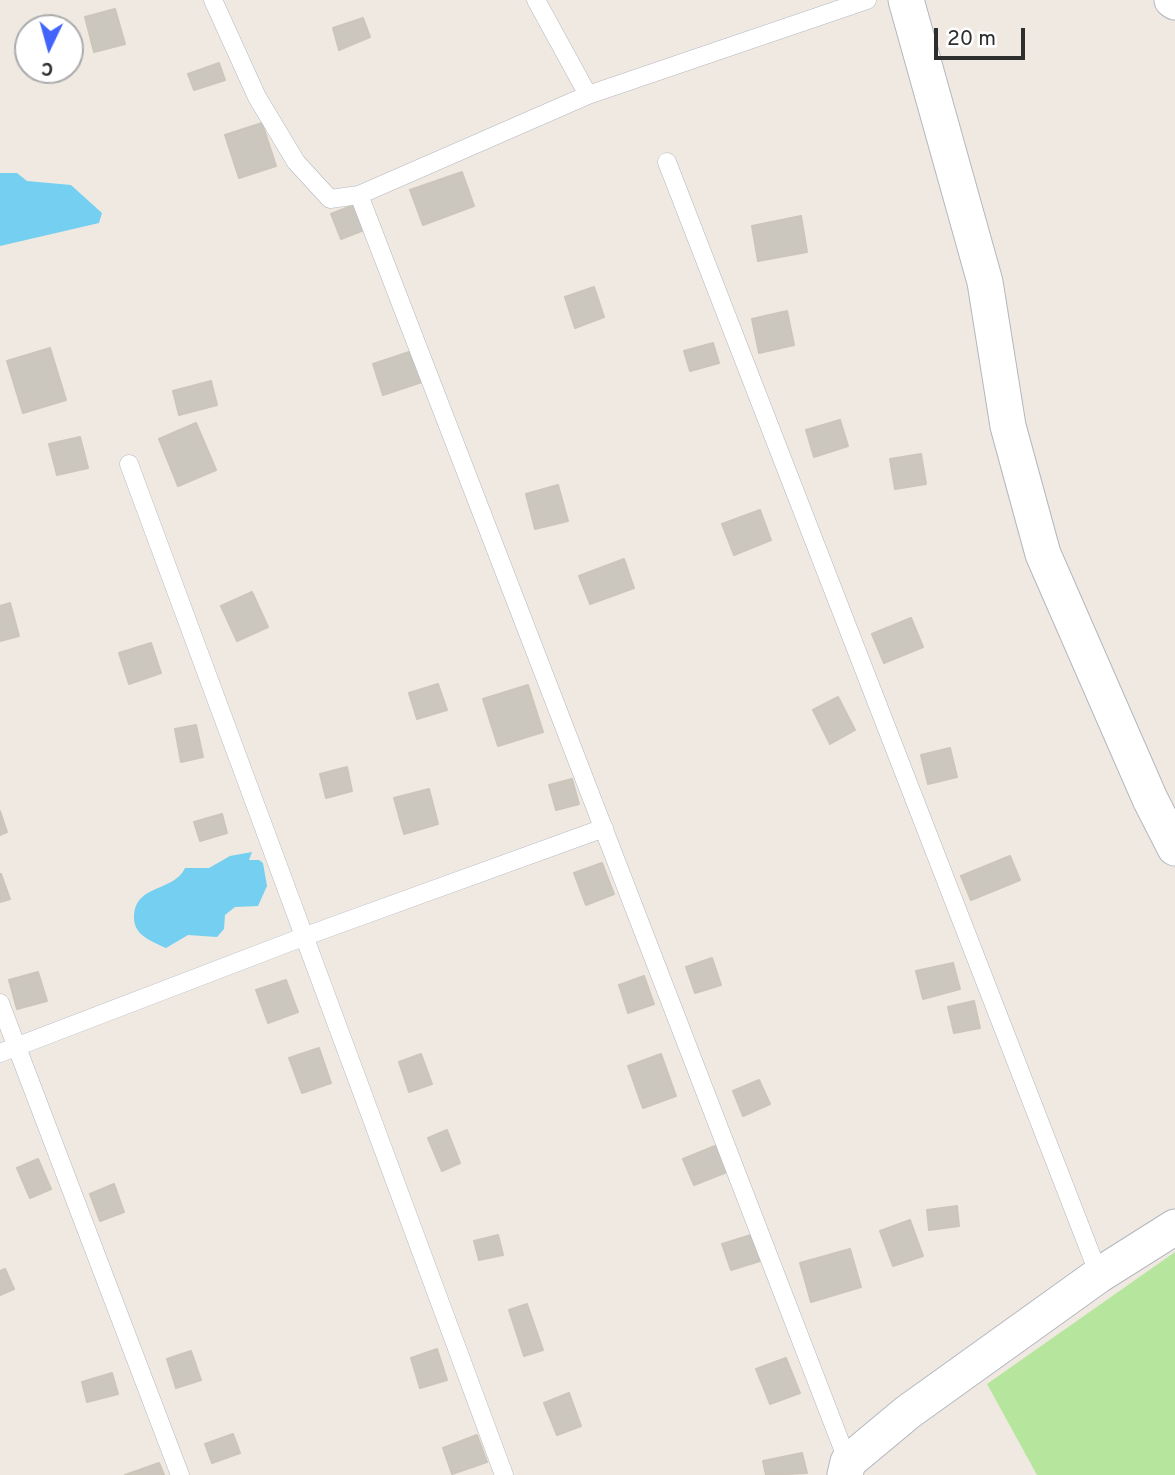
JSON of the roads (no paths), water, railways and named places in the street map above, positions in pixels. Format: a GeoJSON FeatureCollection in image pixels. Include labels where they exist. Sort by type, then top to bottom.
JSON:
{"type":"FeatureCollection","features":[{"type":"Feature","properties":{"kind":"street"},"geometry":{"type":"LineString","coordinates":[[906,0],[985,282],[1008,426],[1042,554],[1150,799],[1175,848]]}},
{"type":"Feature","properties":{"kind":"street"},"geometry":{"type":"LineString","coordinates":[[846,1468],[908,1412],[1099,1275],[1175,1227]]}},
{"type":"Feature","properties":{"kind":"lane"},"geometry":{"type":"LineString","coordinates":[[213,0],[257,97],[296,163],[330,199],[359,195],[588,95],[867,0]]}},
{"type":"Feature","properties":{"kind":"lane"},"geometry":{"type":"LineString","coordinates":[[536,0],[588,95]]}},
{"type":"Feature","properties":{"kind":"lane"},"geometry":{"type":"LineString","coordinates":[[667,162],[1099,1275]]}},
{"type":"Feature","properties":{"kind":"lane"},"geometry":{"type":"LineString","coordinates":[[359,195],[604,828],[846,1468]]}},
{"type":"Feature","properties":{"kind":"lane"},"geometry":{"type":"LineString","coordinates":[[129,464],[504,1475]]}},
{"type":"Feature","properties":{"kind":"lane"},"geometry":{"type":"LineString","coordinates":[[8,1050],[303,937],[604,828]]}},
{"type":"Feature","properties":{"kind":"lane"},"geometry":{"type":"LineString","coordinates":[[0,1003],[8,1050],[180,1475]]}},
{"type":"Feature","properties":{"kind":"water"},"geometry":{"type":"Polygon","coordinates":[[[0,173],[17,173],[27,181],[71,185],[102,213],[99,223],[0,246],[0,173]]]}},
{"type":"Feature","properties":{"kind":"water"},"geometry":{"type":"Polygon","coordinates":[[[252,852],[249,860],[263,863],[267,886],[258,906],[235,907],[225,915],[224,929],[217,937],[188,935],[166,948],[144,936],[136,928],[134,916],[141,898],[173,881],[185,868],[209,868],[230,856],[252,852]]]}}]}
